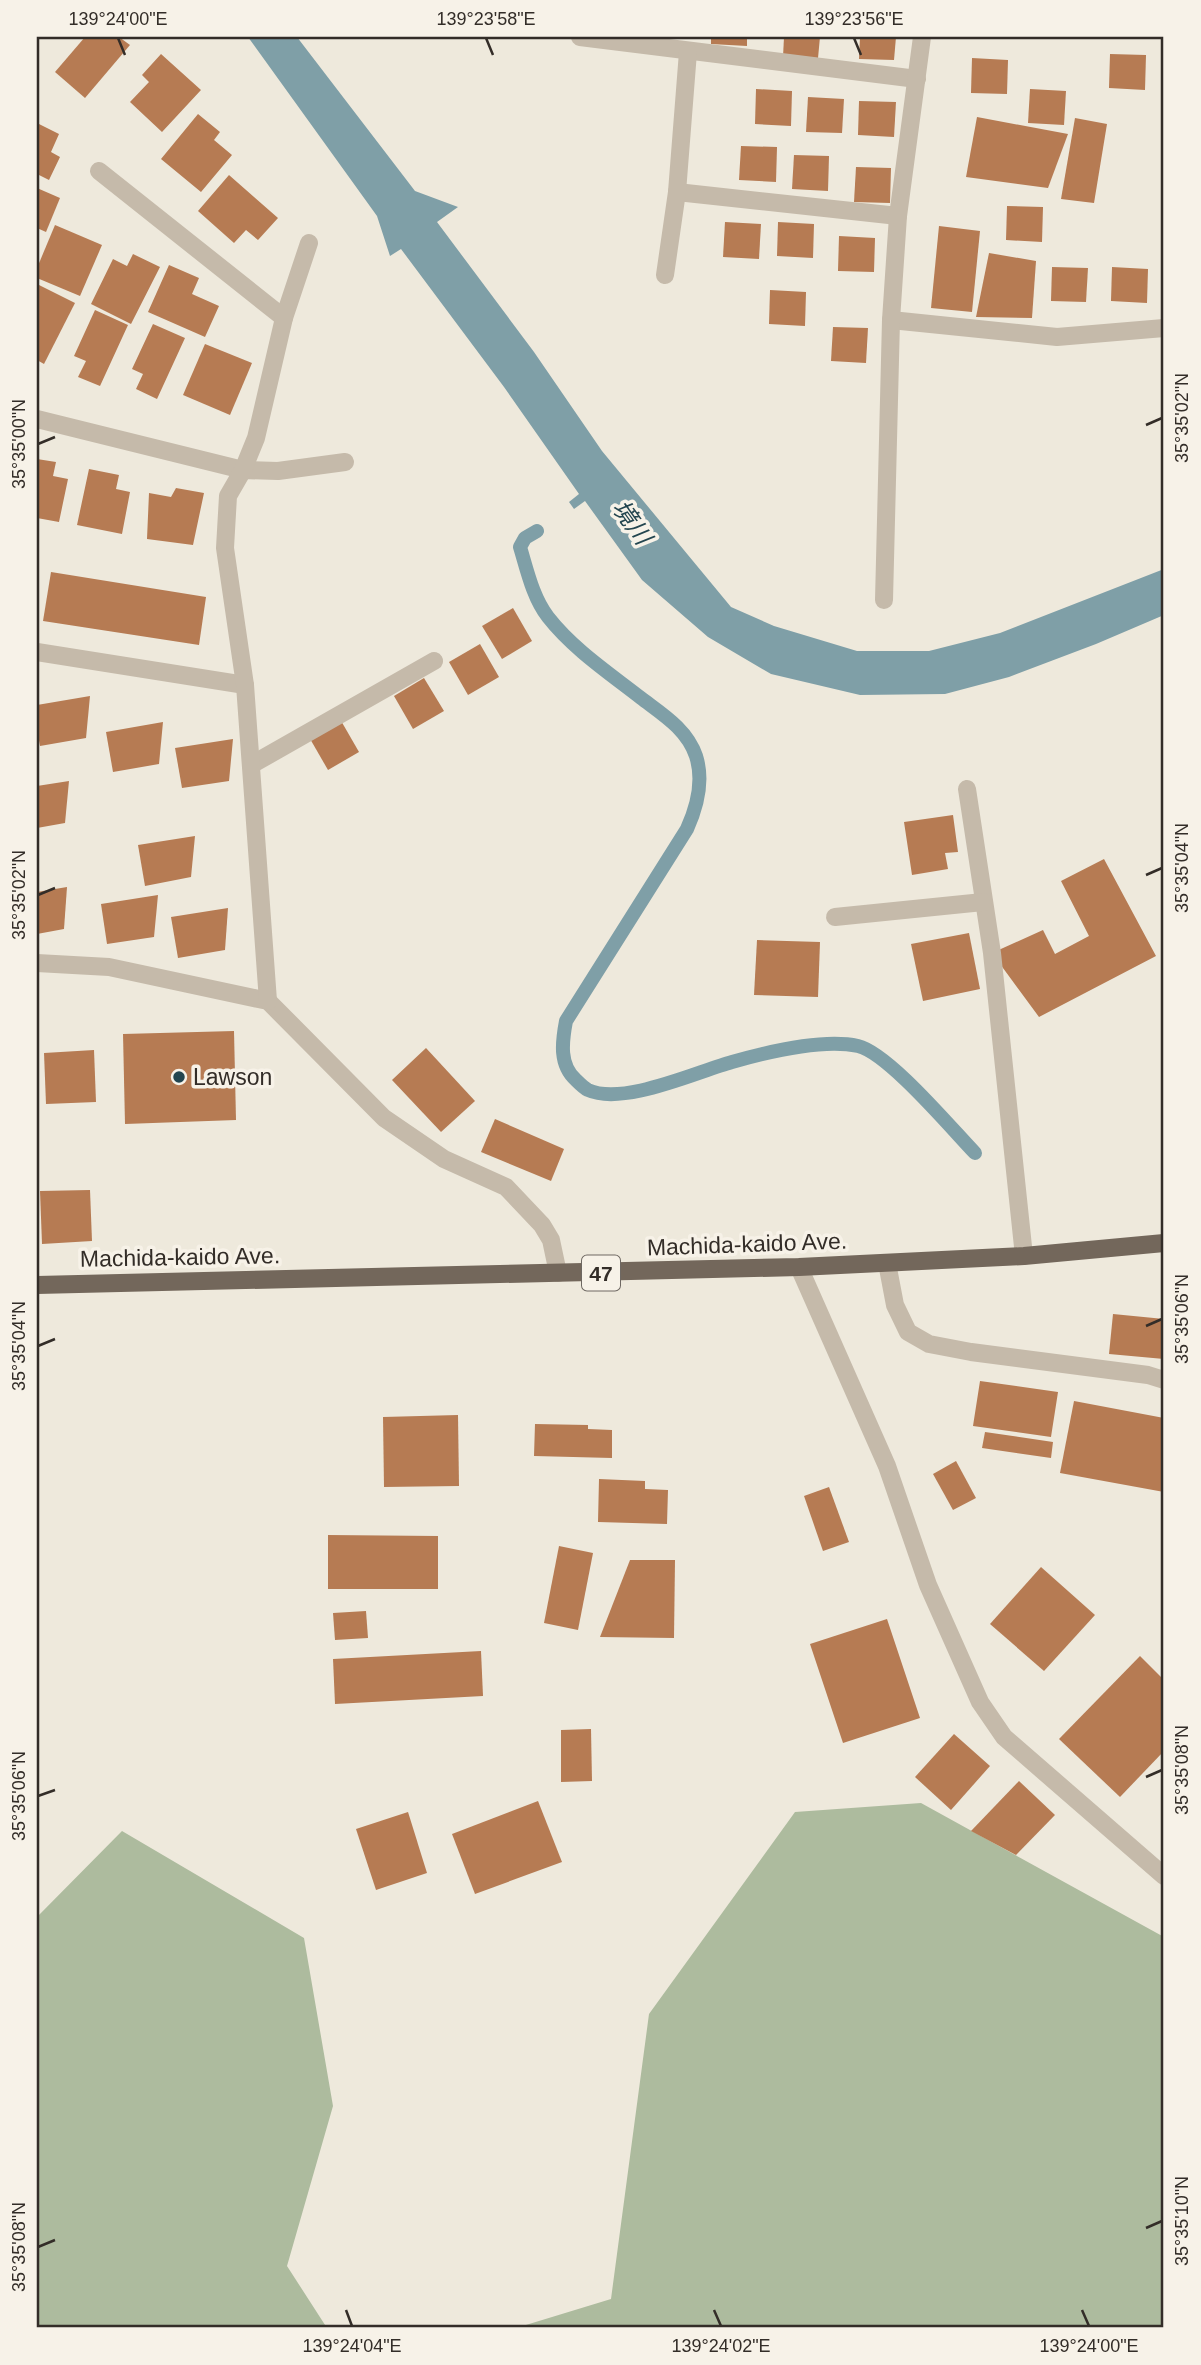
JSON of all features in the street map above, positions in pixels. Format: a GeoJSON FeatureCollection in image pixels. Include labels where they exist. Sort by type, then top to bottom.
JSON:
{"type":"FeatureCollection","features":[{"type":"Feature","properties":{"kind":"main road","name":"Machida-kaido Ave."},"geometry":{"type":"LineString","coordinates":[[37,1285],[887,1264],[1024,1256],[1164,1243]]}},
{"type":"Feature","properties":{"kind":"street"},"geometry":{"type":"LineString","coordinates":[[580,37],[917,79]]}},
{"type":"Feature","properties":{"kind":"street"},"geometry":{"type":"LineString","coordinates":[[884,600],[891,320],[898,216],[922,37]]}},
{"type":"Feature","properties":{"kind":"street"},"geometry":{"type":"LineString","coordinates":[[665,275],[677,192],[688,52]]}},
{"type":"Feature","properties":{"kind":"street"},"geometry":{"type":"LineString","coordinates":[[99,171],[284,318]]}},
{"type":"Feature","properties":{"kind":"street"},"geometry":{"type":"LineString","coordinates":[[677,192],[898,216]]}},
{"type":"Feature","properties":{"kind":"street"},"geometry":{"type":"LineString","coordinates":[[268,1001],[245,685],[225,548],[228,496],[243,470],[256,438],[284,318],[309,243]]}},
{"type":"Feature","properties":{"kind":"street"},"geometry":{"type":"LineString","coordinates":[[891,320],[1057,337],[1164,328]]}},
{"type":"Feature","properties":{"kind":"street"},"geometry":{"type":"LineString","coordinates":[[37,419],[243,470],[278,471],[345,462]]}},
{"type":"Feature","properties":{"kind":"street"},"geometry":{"type":"LineString","coordinates":[[37,652],[245,685]]}},
{"type":"Feature","properties":{"kind":"street"},"geometry":{"type":"LineString","coordinates":[[250,765],[433,661]]}},
{"type":"Feature","properties":{"kind":"street"},"geometry":{"type":"LineString","coordinates":[[967,789],[992,954],[1024,1256]]}},
{"type":"Feature","properties":{"kind":"street"},"geometry":{"type":"LineString","coordinates":[[835,917],[983,902]]}},
{"type":"Feature","properties":{"kind":"street"},"geometry":{"type":"LineString","coordinates":[[37,963],[109,967],[268,1001],[384,1118],[444,1158],[506,1187],[542,1225],[551,1240],[558,1273]]}},
{"type":"Feature","properties":{"kind":"street"},"geometry":{"type":"LineString","coordinates":[[887,1264],[895,1305],[908,1332],[929,1344],[1148,1375],[1164,1380]]}},
{"type":"Feature","properties":{"kind":"street"},"geometry":{"type":"LineString","coordinates":[[799,1267],[887,1466],[928,1585],[980,1702],[1004,1737],[1164,1876]]}},
{"type":"Feature","properties":{"kind":"green space"},"geometry":{"type":"Polygon","coordinates":[[[921,1803],[1164,1937],[1164,2328],[516,2328],[611,2299],[649,2014],[795,1812],[921,1803]]]}},
{"type":"Feature","properties":{"kind":"green space"},"geometry":{"type":"Polygon","coordinates":[[[122,1831],[304,1938],[333,2106],[287,2266],[327,2328],[37,2328],[37,1917],[122,1831]]]}},
{"type":"Feature","properties":{"kind":"water","name":"境川"},"geometry":{"type":"Polygon","coordinates":[[[248,37],[297,37],[415,191],[458,207],[437,222],[534,352],[602,451],[731,607],[774,626],[857,651],[929,651],[1000,633],[1164,569],[1164,615],[1009,677],[945,694],[860,695],[771,674],[708,637],[642,580],[585,501],[574,509],[569,502],[579,494],[504,387],[401,249],[390,256],[377,216],[248,37]]]}},
{"type":"Feature","properties":{"kind":"building"},"geometry":{"type":"Polygon","coordinates":[[[85,37],[119,37],[130,45],[85,98],[55,72],[85,37]]]}},
{"type":"Feature","properties":{"kind":"building"},"geometry":{"type":"Polygon","coordinates":[[[711,37],[747,37],[747,46],[711,44],[711,37]]]}},
{"type":"Feature","properties":{"kind":"building"},"geometry":{"type":"Polygon","coordinates":[[[784,37],[820,37],[818,58],[783,57],[784,37]]]}},
{"type":"Feature","properties":{"kind":"building"},"geometry":{"type":"Polygon","coordinates":[[[860,37],[896,37],[894,60],[859,59],[860,37]]]}},
{"type":"Feature","properties":{"kind":"building"},"geometry":{"type":"Polygon","coordinates":[[[161,54],[201,90],[162,132],[130,102],[149,82],[142,75],[161,54]]]}},
{"type":"Feature","properties":{"kind":"building"},"geometry":{"type":"Polygon","coordinates":[[[1110,54],[1146,55],[1145,90],[1109,88],[1110,54]]]}},
{"type":"Feature","properties":{"kind":"building"},"geometry":{"type":"Polygon","coordinates":[[[972,58],[1008,60],[1007,94],[971,93],[972,58]]]}},
{"type":"Feature","properties":{"kind":"building"},"geometry":{"type":"Polygon","coordinates":[[[756,89],[792,91],[791,126],[755,124],[756,89]]]}},
{"type":"Feature","properties":{"kind":"building"},"geometry":{"type":"Polygon","coordinates":[[[1030,89],[1066,91],[1064,125],[1028,123],[1030,89]]]}},
{"type":"Feature","properties":{"kind":"building"},"geometry":{"type":"Polygon","coordinates":[[[808,97],[844,99],[842,133],[806,132],[808,97]]]}},
{"type":"Feature","properties":{"kind":"building"},"geometry":{"type":"Polygon","coordinates":[[[859,101],[896,102],[894,137],[858,135],[859,101]]]}},
{"type":"Feature","properties":{"kind":"building"},"geometry":{"type":"Polygon","coordinates":[[[198,114],[220,132],[214,140],[232,155],[201,192],[161,159],[198,114]]]}},
{"type":"Feature","properties":{"kind":"building"},"geometry":{"type":"Polygon","coordinates":[[[977,117],[1068,134],[1048,188],[966,177],[977,117]]]}},
{"type":"Feature","properties":{"kind":"building"},"geometry":{"type":"Polygon","coordinates":[[[1075,118],[1107,124],[1094,203],[1061,199],[1075,118]]]}},
{"type":"Feature","properties":{"kind":"building"},"geometry":{"type":"Polygon","coordinates":[[[37,123],[59,134],[51,152],[60,157],[49,180],[37,174],[37,123]]]}},
{"type":"Feature","properties":{"kind":"building"},"geometry":{"type":"Polygon","coordinates":[[[741,146],[777,147],[776,182],[739,180],[741,146]]]}},
{"type":"Feature","properties":{"kind":"building"},"geometry":{"type":"Polygon","coordinates":[[[794,155],[829,156],[828,191],[792,189],[794,155]]]}},
{"type":"Feature","properties":{"kind":"building"},"geometry":{"type":"Polygon","coordinates":[[[856,167],[891,168],[890,203],[854,202],[856,167]]]}},
{"type":"Feature","properties":{"kind":"building"},"geometry":{"type":"Polygon","coordinates":[[[229,175],[278,218],[258,240],[246,230],[234,243],[198,211],[229,175]]]}},
{"type":"Feature","properties":{"kind":"building"},"geometry":{"type":"Polygon","coordinates":[[[37,188],[60,198],[46,232],[37,228],[37,188]]]}},
{"type":"Feature","properties":{"kind":"building"},"geometry":{"type":"Polygon","coordinates":[[[1007,206],[1043,207],[1042,242],[1006,240],[1007,206]]]}},
{"type":"Feature","properties":{"kind":"building"},"geometry":{"type":"Polygon","coordinates":[[[725,222],[761,224],[759,259],[723,257],[725,222]]]}},
{"type":"Feature","properties":{"kind":"building"},"geometry":{"type":"Polygon","coordinates":[[[778,222],[814,224],[813,258],[777,256],[778,222]]]}},
{"type":"Feature","properties":{"kind":"building"},"geometry":{"type":"Polygon","coordinates":[[[55,225],[102,245],[80,296],[37,278],[37,268],[55,225]]]}},
{"type":"Feature","properties":{"kind":"building"},"geometry":{"type":"Polygon","coordinates":[[[939,226],[980,231],[972,312],[931,308],[939,226]]]}},
{"type":"Feature","properties":{"kind":"building"},"geometry":{"type":"Polygon","coordinates":[[[839,236],[875,238],[874,272],[838,271],[839,236]]]}},
{"type":"Feature","properties":{"kind":"building"},"geometry":{"type":"Polygon","coordinates":[[[989,253],[1036,261],[1032,318],[976,317],[989,253]]]}},
{"type":"Feature","properties":{"kind":"building"},"geometry":{"type":"Polygon","coordinates":[[[133,254],[160,267],[131,324],[91,304],[113,259],[127,266],[133,254]]]}},
{"type":"Feature","properties":{"kind":"building"},"geometry":{"type":"Polygon","coordinates":[[[169,265],[199,278],[192,294],[219,306],[205,337],[148,312],[169,265]]]}},
{"type":"Feature","properties":{"kind":"building"},"geometry":{"type":"Polygon","coordinates":[[[1052,267],[1088,268],[1086,302],[1051,301],[1052,267]]]}},
{"type":"Feature","properties":{"kind":"building"},"geometry":{"type":"Polygon","coordinates":[[[1112,267],[1148,269],[1147,303],[1111,301],[1112,267]]]}},
{"type":"Feature","properties":{"kind":"building"},"geometry":{"type":"Polygon","coordinates":[[[39,285],[75,303],[44,364],[37,360],[39,285]]]}},
{"type":"Feature","properties":{"kind":"building"},"geometry":{"type":"Polygon","coordinates":[[[770,290],[806,292],[805,326],[769,324],[770,290]]]}},
{"type":"Feature","properties":{"kind":"building"},"geometry":{"type":"Polygon","coordinates":[[[95,310],[128,325],[100,386],[78,377],[86,361],[74,356],[95,310]]]}},
{"type":"Feature","properties":{"kind":"building"},"geometry":{"type":"Polygon","coordinates":[[[153,324],[185,338],[157,399],[136,389],[143,374],[132,369],[153,324]]]}},
{"type":"Feature","properties":{"kind":"building"},"geometry":{"type":"Polygon","coordinates":[[[833,327],[868,328],[866,363],[831,361],[833,327]]]}},
{"type":"Feature","properties":{"kind":"building"},"geometry":{"type":"Polygon","coordinates":[[[205,344],[252,363],[230,415],[183,395],[205,344]]]}},
{"type":"Feature","properties":{"kind":"building"},"geometry":{"type":"Polygon","coordinates":[[[37,459],[56,462],[53,476],[68,479],[59,522],[37,518],[37,459]]]}},
{"type":"Feature","properties":{"kind":"building"},"geometry":{"type":"Polygon","coordinates":[[[89,469],[119,475],[116,489],[130,492],[122,534],[77,525],[89,469]]]}},
{"type":"Feature","properties":{"kind":"building"},"geometry":{"type":"Polygon","coordinates":[[[176,488],[204,493],[193,545],[147,539],[149,493],[171,497],[176,488]]]}},
{"type":"Feature","properties":{"kind":"building"},"geometry":{"type":"Polygon","coordinates":[[[51,572],[206,597],[199,645],[43,621],[51,572]]]}},
{"type":"Feature","properties":{"kind":"building"},"geometry":{"type":"Polygon","coordinates":[[[513,608],[532,641],[502,659],[482,626],[513,608]]]}},
{"type":"Feature","properties":{"kind":"building"},"geometry":{"type":"Polygon","coordinates":[[[480,644],[499,677],[468,695],[449,662],[480,644]]]}},
{"type":"Feature","properties":{"kind":"building"},"geometry":{"type":"Polygon","coordinates":[[[424,678],[444,711],[413,729],[394,696],[424,678]]]}},
{"type":"Feature","properties":{"kind":"building"},"geometry":{"type":"Polygon","coordinates":[[[90,696],[86,738],[40,746],[37,705],[90,696]]]}},
{"type":"Feature","properties":{"kind":"building"},"geometry":{"type":"Polygon","coordinates":[[[340,719],[359,752],[328,770],[309,737],[340,719]]]}},
{"type":"Feature","properties":{"kind":"building"},"geometry":{"type":"Polygon","coordinates":[[[163,722],[159,764],[113,772],[106,732],[163,722]]]}},
{"type":"Feature","properties":{"kind":"building"},"geometry":{"type":"Polygon","coordinates":[[[233,739],[229,781],[182,788],[175,748],[233,739]]]}},
{"type":"Feature","properties":{"kind":"building"},"geometry":{"type":"Polygon","coordinates":[[[69,781],[65,823],[37,828],[37,786],[69,781]]]}},
{"type":"Feature","properties":{"kind":"building"},"geometry":{"type":"Polygon","coordinates":[[[953,815],[958,852],[945,853],[948,869],[912,875],[904,822],[953,815]]]}},
{"type":"Feature","properties":{"kind":"building"},"geometry":{"type":"Polygon","coordinates":[[[195,836],[191,877],[145,886],[138,845],[195,836]]]}},
{"type":"Feature","properties":{"kind":"building"},"geometry":{"type":"Polygon","coordinates":[[[1104,859],[1156,956],[1039,1017],[992,953],[1043,930],[1055,954],[1089,936],[1061,881],[1104,859]]]}},
{"type":"Feature","properties":{"kind":"building"},"geometry":{"type":"Polygon","coordinates":[[[67,887],[64,929],[37,934],[37,892],[67,887]]]}},
{"type":"Feature","properties":{"kind":"building"},"geometry":{"type":"Polygon","coordinates":[[[158,895],[154,937],[107,944],[101,904],[158,895]]]}},
{"type":"Feature","properties":{"kind":"building"},"geometry":{"type":"Polygon","coordinates":[[[228,908],[225,950],[178,958],[171,917],[228,908]]]}},
{"type":"Feature","properties":{"kind":"building"},"geometry":{"type":"Polygon","coordinates":[[[969,933],[980,989],[923,1001],[911,944],[969,933]]]}},
{"type":"Feature","properties":{"kind":"building"},"geometry":{"type":"Polygon","coordinates":[[[757,940],[820,942],[818,997],[754,995],[757,940]]]}},
{"type":"Feature","properties":{"kind":"building","name":"Lawson"},"geometry":{"type":"Polygon","coordinates":[[[234,1031],[236,1120],[125,1124],[123,1034],[234,1031]]]}},
{"type":"Feature","properties":{"kind":"building"},"geometry":{"type":"Polygon","coordinates":[[[426,1048],[475,1101],[441,1132],[392,1080],[426,1048]]]}},
{"type":"Feature","properties":{"kind":"building"},"geometry":{"type":"Polygon","coordinates":[[[94,1050],[96,1102],[46,1104],[44,1053],[94,1050]]]}},
{"type":"Feature","properties":{"kind":"building"},"geometry":{"type":"Polygon","coordinates":[[[495,1119],[564,1149],[551,1181],[481,1152],[495,1119]]]}},
{"type":"Feature","properties":{"kind":"building"},"geometry":{"type":"Polygon","coordinates":[[[90,1190],[92,1241],[42,1244],[40,1191],[90,1190]]]}},
{"type":"Feature","properties":{"kind":"building"},"geometry":{"type":"Polygon","coordinates":[[[1113,1314],[1164,1319],[1164,1359],[1109,1354],[1113,1314]]]}},
{"type":"Feature","properties":{"kind":"building"},"geometry":{"type":"Polygon","coordinates":[[[980,1381],[1058,1392],[1051,1437],[973,1426],[980,1381]]]}},
{"type":"Feature","properties":{"kind":"building"},"geometry":{"type":"Polygon","coordinates":[[[1074,1401],[1164,1418],[1164,1492],[1060,1473],[1074,1401]]]}},
{"type":"Feature","properties":{"kind":"building"},"geometry":{"type":"Polygon","coordinates":[[[458,1415],[459,1486],[384,1487],[383,1417],[458,1415]]]}},
{"type":"Feature","properties":{"kind":"building"},"geometry":{"type":"Polygon","coordinates":[[[535,1424],[588,1425],[588,1429],[612,1430],[612,1458],[534,1456],[535,1424]]]}},
{"type":"Feature","properties":{"kind":"building"},"geometry":{"type":"Polygon","coordinates":[[[985,1432],[1053,1442],[1051,1458],[982,1448],[985,1432]]]}},
{"type":"Feature","properties":{"kind":"building"},"geometry":{"type":"Polygon","coordinates":[[[956,1461],[976,1498],[953,1510],[933,1474],[956,1461]]]}},
{"type":"Feature","properties":{"kind":"building"},"geometry":{"type":"Polygon","coordinates":[[[599,1479],[645,1481],[645,1489],[668,1490],[667,1524],[598,1522],[599,1479]]]}},
{"type":"Feature","properties":{"kind":"building"},"geometry":{"type":"Polygon","coordinates":[[[829,1487],[849,1542],[823,1551],[804,1496],[829,1487]]]}},
{"type":"Feature","properties":{"kind":"building"},"geometry":{"type":"Polygon","coordinates":[[[328,1535],[438,1536],[438,1589],[328,1589],[328,1535]]]}},
{"type":"Feature","properties":{"kind":"building"},"geometry":{"type":"Polygon","coordinates":[[[559,1546],[593,1553],[578,1630],[544,1623],[559,1546]]]}},
{"type":"Feature","properties":{"kind":"building"},"geometry":{"type":"Polygon","coordinates":[[[630,1560],[675,1560],[674,1638],[600,1637],[630,1560]]]}},
{"type":"Feature","properties":{"kind":"building"},"geometry":{"type":"Polygon","coordinates":[[[1041,1567],[1095,1615],[1044,1671],[990,1624],[1041,1567]]]}},
{"type":"Feature","properties":{"kind":"building"},"geometry":{"type":"Polygon","coordinates":[[[366,1611],[368,1638],[335,1640],[333,1613],[366,1611]]]}},
{"type":"Feature","properties":{"kind":"building"},"geometry":{"type":"Polygon","coordinates":[[[887,1619],[920,1718],[843,1743],[810,1644],[887,1619]]]}},
{"type":"Feature","properties":{"kind":"building"},"geometry":{"type":"Polygon","coordinates":[[[481,1651],[483,1696],[335,1704],[333,1659],[481,1651]]]}},
{"type":"Feature","properties":{"kind":"building"},"geometry":{"type":"Polygon","coordinates":[[[1140,1656],[1164,1680],[1164,1751],[1120,1797],[1059,1739],[1140,1656]]]}},
{"type":"Feature","properties":{"kind":"building"},"geometry":{"type":"Polygon","coordinates":[[[591,1729],[592,1781],[561,1782],[561,1730],[591,1729]]]}},
{"type":"Feature","properties":{"kind":"building"},"geometry":{"type":"Polygon","coordinates":[[[954,1734],[990,1766],[951,1810],[915,1777],[954,1734]]]}},
{"type":"Feature","properties":{"kind":"building"},"geometry":{"type":"Polygon","coordinates":[[[1019,1781],[1055,1815],[1016,1855],[971,1831],[1019,1781]]]}},
{"type":"Feature","properties":{"kind":"building"},"geometry":{"type":"Polygon","coordinates":[[[538,1801],[562,1862],[475,1894],[452,1834],[538,1801]]]}},
{"type":"Feature","properties":{"kind":"building"},"geometry":{"type":"Polygon","coordinates":[[[408,1812],[427,1873],[376,1890],[356,1829],[408,1812]]]}},
{"type":"Feature","properties":{"kind":"waterway"},"geometry":{"type":"LineString","coordinates":[[537,531],[525,538],[520,547],[531,584],[548,617],[580,650],[680,730],[692,746],[699,775],[696,803],[687,829],[566,1021],[563,1053],[571,1074],[588,1090],[603,1094],[620,1094],[660,1086],[778,1050],[828,1044],[858,1046],[886,1062],[902,1076],[975,1153]]}},
{"type":"Feature","properties":{"kind":"place","name":"Lawson"},"geometry":{"type":"Point","coordinates":[179,1077]}}]}
